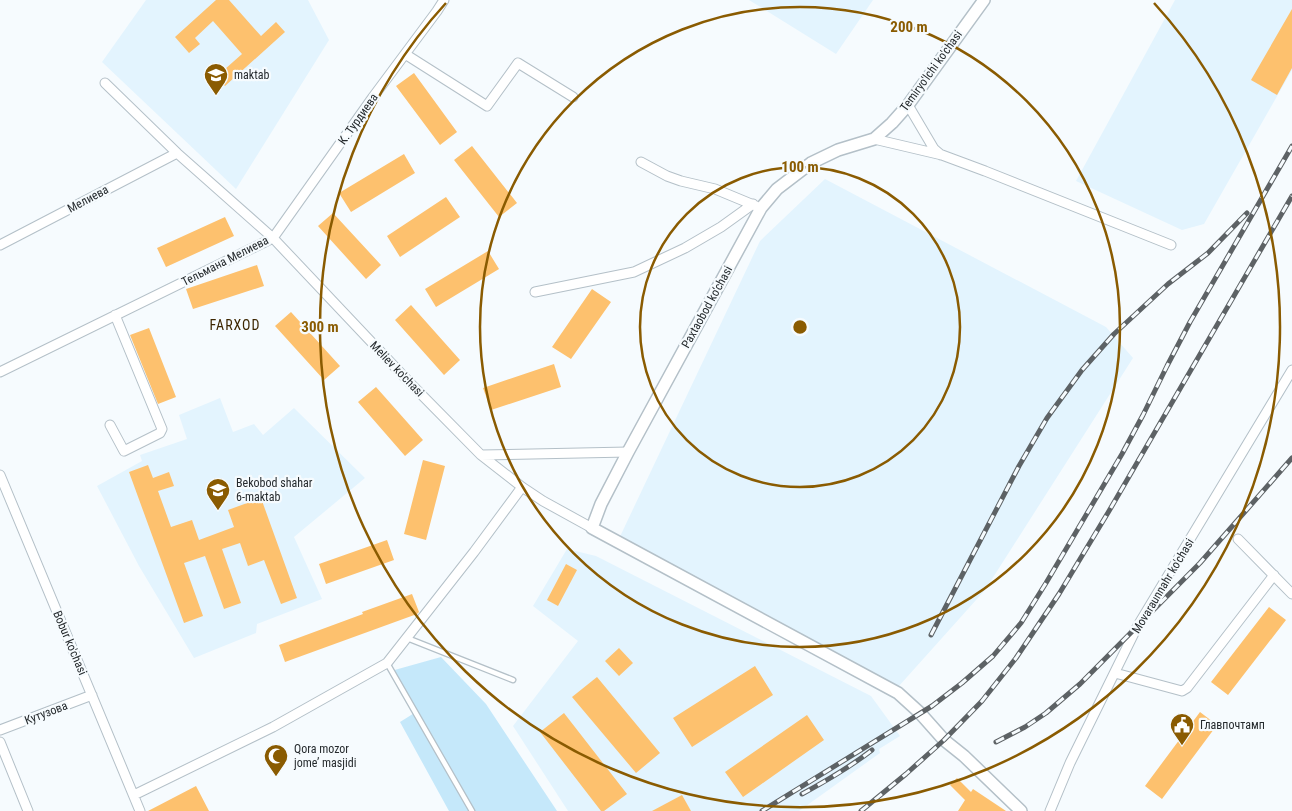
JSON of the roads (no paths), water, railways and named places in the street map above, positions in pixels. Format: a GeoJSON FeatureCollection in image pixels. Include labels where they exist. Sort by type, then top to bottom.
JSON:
{"type":"FeatureCollection","features":[{"type":"Feature","properties":{"kind":"street","name":"К. Турдиева"},"geometry":{"type":"LineString","coordinates":[[273,238],[444,0]]}},
{"type":"Feature","properties":{"kind":"street","name":"Temiryo'lchi ko'chasi"},"geometry":{"type":"LineString","coordinates":[[874,138],[908,105],[984,0]]}},
{"type":"Feature","properties":{"kind":"street"},"geometry":{"type":"LineString","coordinates":[[404,54],[487,106],[518,63],[573,96]]}},
{"type":"Feature","properties":{"kind":"street","name":"Тельмана Мелиева"},"geometry":{"type":"LineString","coordinates":[[0,372],[273,238],[177,153],[105,83]]}},
{"type":"Feature","properties":{"kind":"street"},"geometry":{"type":"LineString","coordinates":[[908,105],[934,149],[942,155]]}},
{"type":"Feature","properties":{"kind":"street"},"geometry":{"type":"LineString","coordinates":[[874,138],[942,155],[1171,245]]}},
{"type":"Feature","properties":{"kind":"street","name":"Paxtaobod ko‘chasi"},"geometry":{"type":"LineString","coordinates":[[592,528],[601,504],[757,206],[810,163],[838,150],[874,138]]}},
{"type":"Feature","properties":{"kind":"street","name":"Мелиева"},"geometry":{"type":"LineString","coordinates":[[0,245],[177,153]]}},
{"type":"Feature","properties":{"kind":"street"},"geometry":{"type":"LineString","coordinates":[[641,162],[667,176],[715,189],[757,206]]}},
{"type":"Feature","properties":{"kind":"street"},"geometry":{"type":"LineString","coordinates":[[535,292],[634,272],[685,248],[757,206]]}},
{"type":"Feature","properties":{"kind":"street","name":"Meliev ko'chasi"},"geometry":{"type":"LineString","coordinates":[[273,238],[481,455],[543,501],[592,528]]}},
{"type":"Feature","properties":{"kind":"street"},"geometry":{"type":"LineString","coordinates":[[110,425],[124,451],[160,433],[162,429],[115,315]]}},
{"type":"Feature","properties":{"kind":"street","name":"Movaraunnahr ko'chasi"},"geometry":{"type":"LineString","coordinates":[[1050,811],[1070,763],[1137,627],[1292,370]]}},
{"type":"Feature","properties":{"kind":"street"},"geometry":{"type":"LineString","coordinates":[[481,455],[628,452]]}},
{"type":"Feature","properties":{"kind":"street","name":"Bobur ko'chasi"},"geometry":{"type":"LineString","coordinates":[[0,475],[2,487],[140,811]]}},
{"type":"Feature","properties":{"kind":"street"},"geometry":{"type":"LineString","coordinates":[[134,795],[273,727],[387,663],[522,487]]}},
{"type":"Feature","properties":{"kind":"street"},"geometry":{"type":"LineString","coordinates":[[592,528],[898,693],[944,740],[964,756],[1021,811]]}},
{"type":"Feature","properties":{"kind":"street"},"geometry":{"type":"LineString","coordinates":[[1238,538],[1292,594]]}},
{"type":"Feature","properties":{"kind":"street"},"geometry":{"type":"LineString","coordinates":[[1115,674],[1182,691],[1187,688],[1274,575]]}},
{"type":"Feature","properties":{"kind":"street","name":"Кутузова"},"geometry":{"type":"LineString","coordinates":[[0,730],[92,696]]}},
{"type":"Feature","properties":{"kind":"street"},"geometry":{"type":"LineString","coordinates":[[0,742],[28,811]]}},
{"type":"Feature","properties":{"kind":"lane"},"geometry":{"type":"LineString","coordinates":[[407,638],[513,680]]}},
{"type":"Feature","properties":{"kind":"lane"},"geometry":{"type":"LineString","coordinates":[[387,663],[472,811]]}},
{"type":"Feature","properties":{"kind":"railway"},"geometry":{"type":"LineString","coordinates":[[762,811],[932,706],[993,656],[1021,623],[1122,454],[1190,322],[1292,146]]}},
{"type":"Feature","properties":{"kind":"railway"},"geometry":{"type":"LineString","coordinates":[[861,811],[944,740],[982,701],[1016,658],[1059,594],[1109,511],[1292,196]]}},
{"type":"Feature","properties":{"kind":"railway"},"geometry":{"type":"LineString","coordinates":[[931,635],[1019,466],[1047,418],[1082,370],[1114,334],[1168,284],[1208,253],[1247,213]]}},
{"type":"Feature","properties":{"kind":"railway"},"geometry":{"type":"LineString","coordinates":[[996,742],[1025,727],[1046,713],[1080,684],[1200,563],[1292,458]]}},
{"type":"Feature","properties":{"kind":"railway"},"geometry":{"type":"LineString","coordinates":[[802,794],[838,774],[872,750]]}},
{"type":"Feature","properties":{"kind":"place","name":"maktab"},"geometry":{"type":"Point","coordinates":[216,96]}},
{"type":"Feature","properties":{"kind":"place","name":"Bekobod shahar 6-maktab"},"geometry":{"type":"Point","coordinates":[218,511]}},
{"type":"Feature","properties":{"kind":"place","name":"Главпочтамп"},"geometry":{"type":"Point","coordinates":[1182,746]}},
{"type":"Feature","properties":{"kind":"place","name":"Qora mozor jome’ masjidi"},"geometry":{"type":"Point","coordinates":[276,777]}},
{"type":"Feature","properties":{"kind":"district","name":"FARXOD"},"geometry":{"type":"Point","coordinates":[235,325]}}]}
